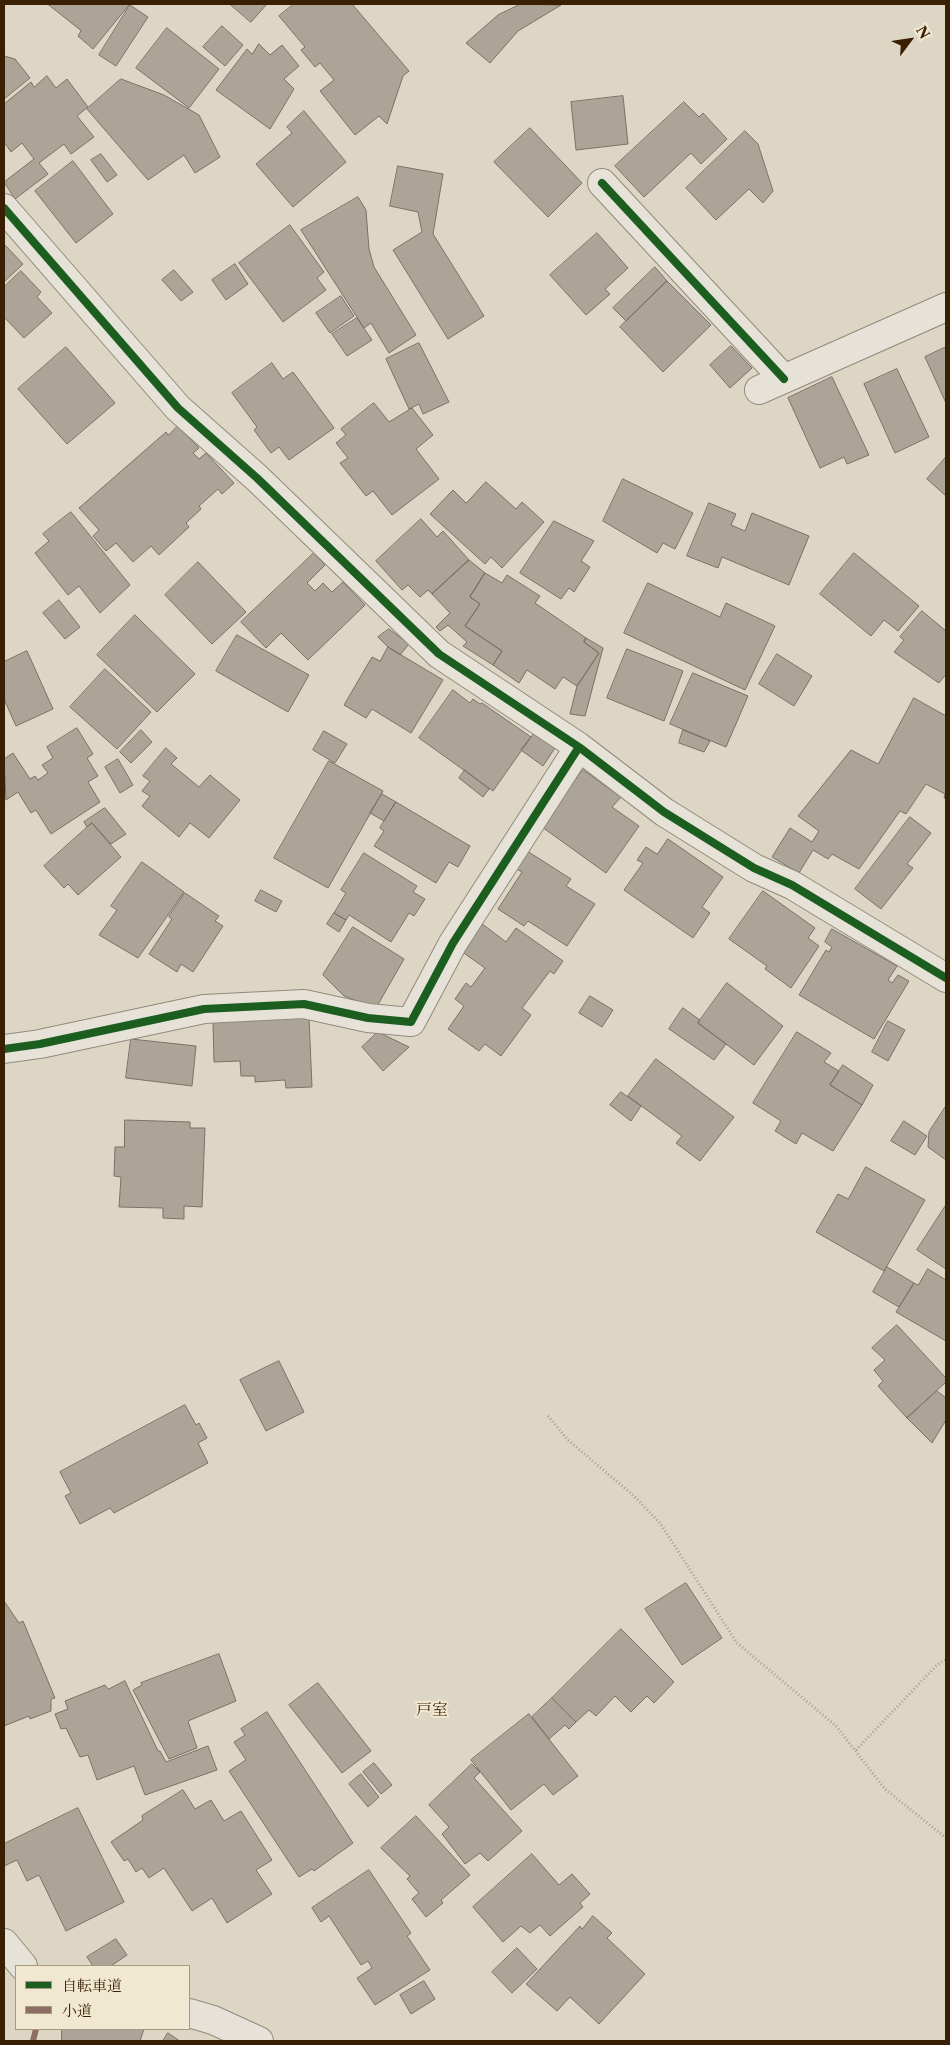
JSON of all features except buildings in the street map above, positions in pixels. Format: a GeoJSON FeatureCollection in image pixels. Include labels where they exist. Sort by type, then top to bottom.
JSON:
{"type":"FeatureCollection","features":[{"type":"Feature","properties":{"kind":"street"},"geometry":{"type":"LineString","coordinates":[[602,183],[784,379]]}},
{"type":"Feature","properties":{"kind":"street"},"geometry":{"type":"LineString","coordinates":[[4,208],[178,408],[257,478],[439,654],[579,747],[680,822],[754,868],[792,885],[946,978]]}},
{"type":"Feature","properties":{"kind":"street"},"geometry":{"type":"LineString","coordinates":[[758,390],[946,307]]}},
{"type":"Feature","properties":{"kind":"street"},"geometry":{"type":"LineString","coordinates":[[4,1049],[40,1044],[204,1009],[304,1004],[368,1018],[411,1022],[453,943],[579,747]]}},
{"type":"Feature","properties":{"kind":"street"},"geometry":{"type":"LineString","coordinates":[[4,1943],[22,1965]]}},
{"type":"Feature","properties":{"kind":"street"},"geometry":{"type":"LineString","coordinates":[[190,2013],[213,2020],[259,2041]]}},
{"type":"Feature","properties":{"kind":"path"},"geometry":{"type":"LineString","coordinates":[[548,1416],[568,1440],[634,1496],[660,1522],[737,1643],[836,1726],[884,1789],[946,1838]]}},
{"type":"Feature","properties":{"kind":"path"},"geometry":{"type":"LineString","coordinates":[[856,1750],[936,1666],[946,1659]]}},
{"type":"Feature","properties":{"kind":"marked path"},"geometry":{"type":"LineString","coordinates":[[33,2041],[36,2030]]}},
{"type":"Feature","properties":{"kind":"cycle path"},"geometry":{"type":"LineString","coordinates":[[602,183],[784,379]]}},
{"type":"Feature","properties":{"kind":"cycle path"},"geometry":{"type":"LineString","coordinates":[[4,208],[178,408],[257,478],[439,654],[579,747],[664,812],[754,868],[792,885],[946,978]]}},
{"type":"Feature","properties":{"kind":"cycle path"},"geometry":{"type":"LineString","coordinates":[[4,1049],[40,1044],[204,1009],[304,1004],[368,1018],[411,1022],[453,943],[579,747]]}},
{"type":"Feature","properties":{"kind":"district","name":"戸室"},"geometry":{"type":"Point","coordinates":[432,1710]}}]}
